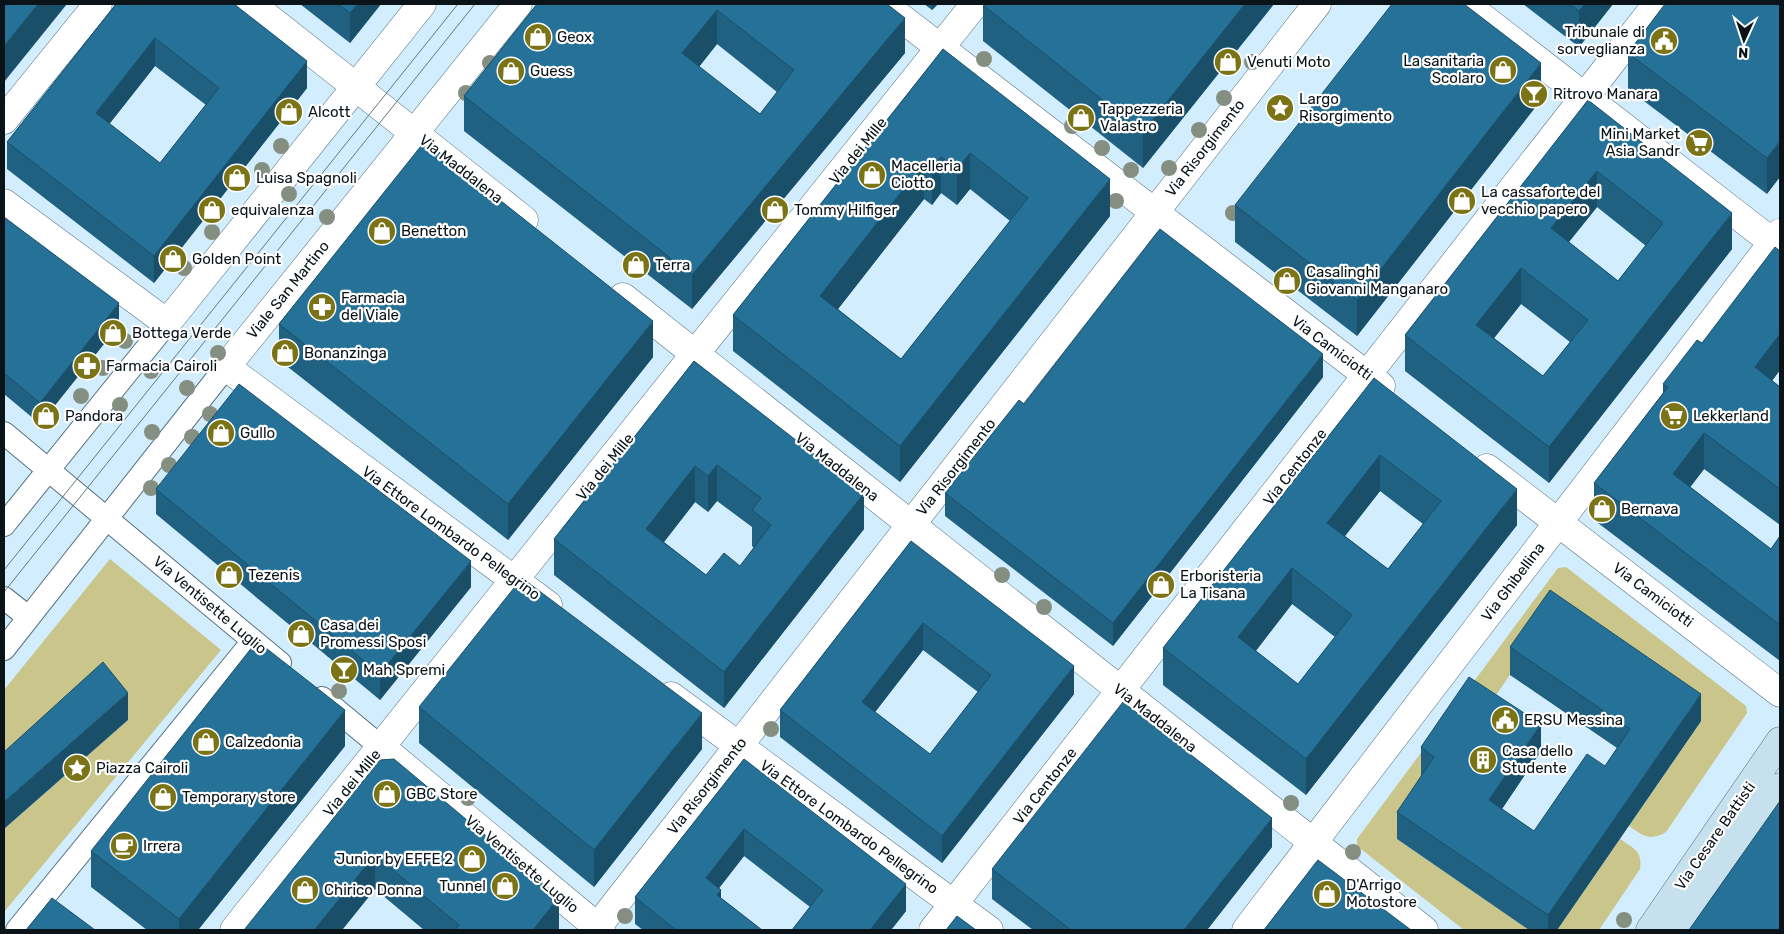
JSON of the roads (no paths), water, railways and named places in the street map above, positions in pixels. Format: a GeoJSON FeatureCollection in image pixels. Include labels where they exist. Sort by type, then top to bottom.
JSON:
{"type":"FeatureCollection","features":[{"type":"Feature","properties":{"kind":"main road","name":"Via Cesare Battisti"},"geometry":{"type":"LineString","coordinates":[[1650,930],[1780,741]]}},
{"type":"Feature","properties":{"kind":"main road","name":"Via Cesare Battisti"},"geometry":{"type":"LineString","coordinates":[[1681,930],[1780,787]]}},
{"type":"Feature","properties":{"kind":"street"},"geometry":{"type":"LineString","coordinates":[[4,120],[98,4]]}},
{"type":"Feature","properties":{"kind":"street","name":"Via Maddalena"},"geometry":{"type":"LineString","coordinates":[[251,4],[542,234]]}},
{"type":"Feature","properties":{"kind":"street"},"geometry":{"type":"LineString","coordinates":[[4,525],[422,4]]}},
{"type":"Feature","properties":{"kind":"street","name":"Viale San Martino"},"geometry":{"type":"LineString","coordinates":[[4,649],[226,367],[518,4]]}},
{"type":"Feature","properties":{"kind":"street","name":"Via Camiciotti"},"geometry":{"type":"LineString","coordinates":[[883,4],[1398,400]]}},
{"type":"Feature","properties":{"kind":"street","name":"Via dei Mille"},"geometry":{"type":"LineString","coordinates":[[234,930],[975,4]]}},
{"type":"Feature","properties":{"kind":"street","name":"Via Risorgimento"},"geometry":{"type":"LineString","coordinates":[[598,929],[1317,4]]}},
{"type":"Feature","properties":{"kind":"street"},"geometry":{"type":"LineString","coordinates":[[1465,4],[1778,241]]}},
{"type":"Feature","properties":{"kind":"street","name":"Via Centonze"},"geometry":{"type":"LineString","coordinates":[[932,930],[1657,4]]}},
{"type":"Feature","properties":{"kind":"street"},"geometry":{"type":"LineString","coordinates":[[4,203],[167,323]]}},
{"type":"Feature","properties":{"kind":"street","name":"Via Ghibellina"},"geometry":{"type":"LineString","coordinates":[[1246,930],[1558,522],[1778,241]]}},
{"type":"Feature","properties":{"kind":"street","name":"Via Maddalena"},"geometry":{"type":"LineString","coordinates":[[603,282],[1424,930]]}},
{"type":"Feature","properties":{"kind":"street","name":"Via Ettore Lombardo Pellegrino"},"geometry":{"type":"LineString","coordinates":[[226,367],[569,620]]}},
{"type":"Feature","properties":{"kind":"street","name":"Via Ventisette Luglio"},"geometry":{"type":"LineString","coordinates":[[4,433],[598,929]]}},
{"type":"Feature","properties":{"kind":"street","name":"Via Camiciotti"},"geometry":{"type":"LineString","coordinates":[[1470,454],[1780,693]]}},
{"type":"Feature","properties":{"kind":"street"},"geometry":{"type":"LineString","coordinates":[[4,598],[28,617]]}},
{"type":"Feature","properties":{"kind":"street"},"geometry":{"type":"LineString","coordinates":[[17,930],[54,901],[253,641]]}},
{"type":"Feature","properties":{"kind":"street","name":"Via Ettore Lombardo Pellegrino"},"geometry":{"type":"LineString","coordinates":[[655,684],[989,930]]}},
{"type":"Feature","properties":{"kind":"tram line"},"geometry":{"type":"LineString","coordinates":[[4,570],[458,4]]}},
{"type":"Feature","properties":{"kind":"tram line"},"geometry":{"type":"LineString","coordinates":[[4,592],[475,4]]}},
{"type":"Feature","properties":{"kind":"place","name":"Geox"},"geometry":{"type":"Point","coordinates":[538,37]}},
{"type":"Feature","properties":{"kind":"place","name":"Tribunale di sorveglianza"},"geometry":{"type":"Point","coordinates":[1664,41]}},
{"type":"Feature","properties":{"kind":"place","name":"Venuti Moto"},"geometry":{"type":"Point","coordinates":[1228,62]}},
{"type":"Feature","properties":{"kind":"place","name":"La sanitaria Scolaro"},"geometry":{"type":"Point","coordinates":[1503,70]}},
{"type":"Feature","properties":{"kind":"place","name":"Guess"},"geometry":{"type":"Point","coordinates":[511,71]}},
{"type":"Feature","properties":{"kind":"place","name":"Ritrovo Manara"},"geometry":{"type":"Point","coordinates":[1534,94]}},
{"type":"Feature","properties":{"kind":"place","name":"Largo Risorgimento"},"geometry":{"type":"Point","coordinates":[1280,108]}},
{"type":"Feature","properties":{"kind":"place","name":"Alcott"},"geometry":{"type":"Point","coordinates":[289,112]}},
{"type":"Feature","properties":{"kind":"place","name":"Tappezzeria Valastro"},"geometry":{"type":"Point","coordinates":[1081,118]}},
{"type":"Feature","properties":{"kind":"place","name":"Mini Market Asia Sandr"},"geometry":{"type":"Point","coordinates":[1699,143]}},
{"type":"Feature","properties":{"kind":"place","name":"Macelleria Ciotto"},"geometry":{"type":"Point","coordinates":[872,175]}},
{"type":"Feature","properties":{"kind":"place","name":"Luisa Spagnoli"},"geometry":{"type":"Point","coordinates":[237,178]}},
{"type":"Feature","properties":{"kind":"place","name":"La cassaforte del vecchio papero"},"geometry":{"type":"Point","coordinates":[1462,201]}},
{"type":"Feature","properties":{"kind":"place","name":"equivalenza"},"geometry":{"type":"Point","coordinates":[212,210]}},
{"type":"Feature","properties":{"kind":"place","name":"Tommy Hilfiger"},"geometry":{"type":"Point","coordinates":[775,210]}},
{"type":"Feature","properties":{"kind":"place","name":"Benetton"},"geometry":{"type":"Point","coordinates":[382,231]}},
{"type":"Feature","properties":{"kind":"place","name":"Golden Point"},"geometry":{"type":"Point","coordinates":[173,259]}},
{"type":"Feature","properties":{"kind":"place","name":"Terra"},"geometry":{"type":"Point","coordinates":[636,265]}},
{"type":"Feature","properties":{"kind":"place","name":"Casalinghi Giovanni Manganaro"},"geometry":{"type":"Point","coordinates":[1287,281]}},
{"type":"Feature","properties":{"kind":"place","name":"Farmacia del Viale"},"geometry":{"type":"Point","coordinates":[322,307]}},
{"type":"Feature","properties":{"kind":"place","name":"Bottega Verde"},"geometry":{"type":"Point","coordinates":[113,333]}},
{"type":"Feature","properties":{"kind":"place","name":"Bonanzinga"},"geometry":{"type":"Point","coordinates":[285,353]}},
{"type":"Feature","properties":{"kind":"place","name":"Farmacia Cairoli"},"geometry":{"type":"Point","coordinates":[87,366]}},
{"type":"Feature","properties":{"kind":"place","name":"Pandora"},"geometry":{"type":"Point","coordinates":[46,416]}},
{"type":"Feature","properties":{"kind":"place","name":"Lekkerland"},"geometry":{"type":"Point","coordinates":[1674,416]}},
{"type":"Feature","properties":{"kind":"place","name":"Gullo"},"geometry":{"type":"Point","coordinates":[221,433]}},
{"type":"Feature","properties":{"kind":"place","name":"Bernava"},"geometry":{"type":"Point","coordinates":[1602,509]}},
{"type":"Feature","properties":{"kind":"place","name":"Tezenis"},"geometry":{"type":"Point","coordinates":[229,575]}},
{"type":"Feature","properties":{"kind":"place","name":"Erboristeria La Tisana"},"geometry":{"type":"Point","coordinates":[1161,585]}},
{"type":"Feature","properties":{"kind":"place","name":"Casa dei Promessi Sposi"},"geometry":{"type":"Point","coordinates":[301,634]}},
{"type":"Feature","properties":{"kind":"place","name":"Mah Spremi"},"geometry":{"type":"Point","coordinates":[344,670]}},
{"type":"Feature","properties":{"kind":"place","name":"ERSU Messina"},"geometry":{"type":"Point","coordinates":[1505,720]}},
{"type":"Feature","properties":{"kind":"place","name":"Calzedonia"},"geometry":{"type":"Point","coordinates":[206,742]}},
{"type":"Feature","properties":{"kind":"place","name":"Casa dello Studente"},"geometry":{"type":"Point","coordinates":[1483,760]}},
{"type":"Feature","properties":{"kind":"place","name":"Piazza Cairoli"},"geometry":{"type":"Point","coordinates":[77,768]}},
{"type":"Feature","properties":{"kind":"place","name":"GBC Store"},"geometry":{"type":"Point","coordinates":[387,794]}},
{"type":"Feature","properties":{"kind":"place","name":"Temporary store"},"geometry":{"type":"Point","coordinates":[163,797]}},
{"type":"Feature","properties":{"kind":"place","name":"Irrera"},"geometry":{"type":"Point","coordinates":[124,846]}},
{"type":"Feature","properties":{"kind":"place","name":"Junior by EFFE 2"},"geometry":{"type":"Point","coordinates":[472,859]}},
{"type":"Feature","properties":{"kind":"place","name":"Tunnel"},"geometry":{"type":"Point","coordinates":[505,886]}},
{"type":"Feature","properties":{"kind":"place","name":"Chirico Donna"},"geometry":{"type":"Point","coordinates":[305,890]}},
{"type":"Feature","properties":{"kind":"place","name":"D'Arrigo Motostore"},"geometry":{"type":"Point","coordinates":[1327,894]}}]}
